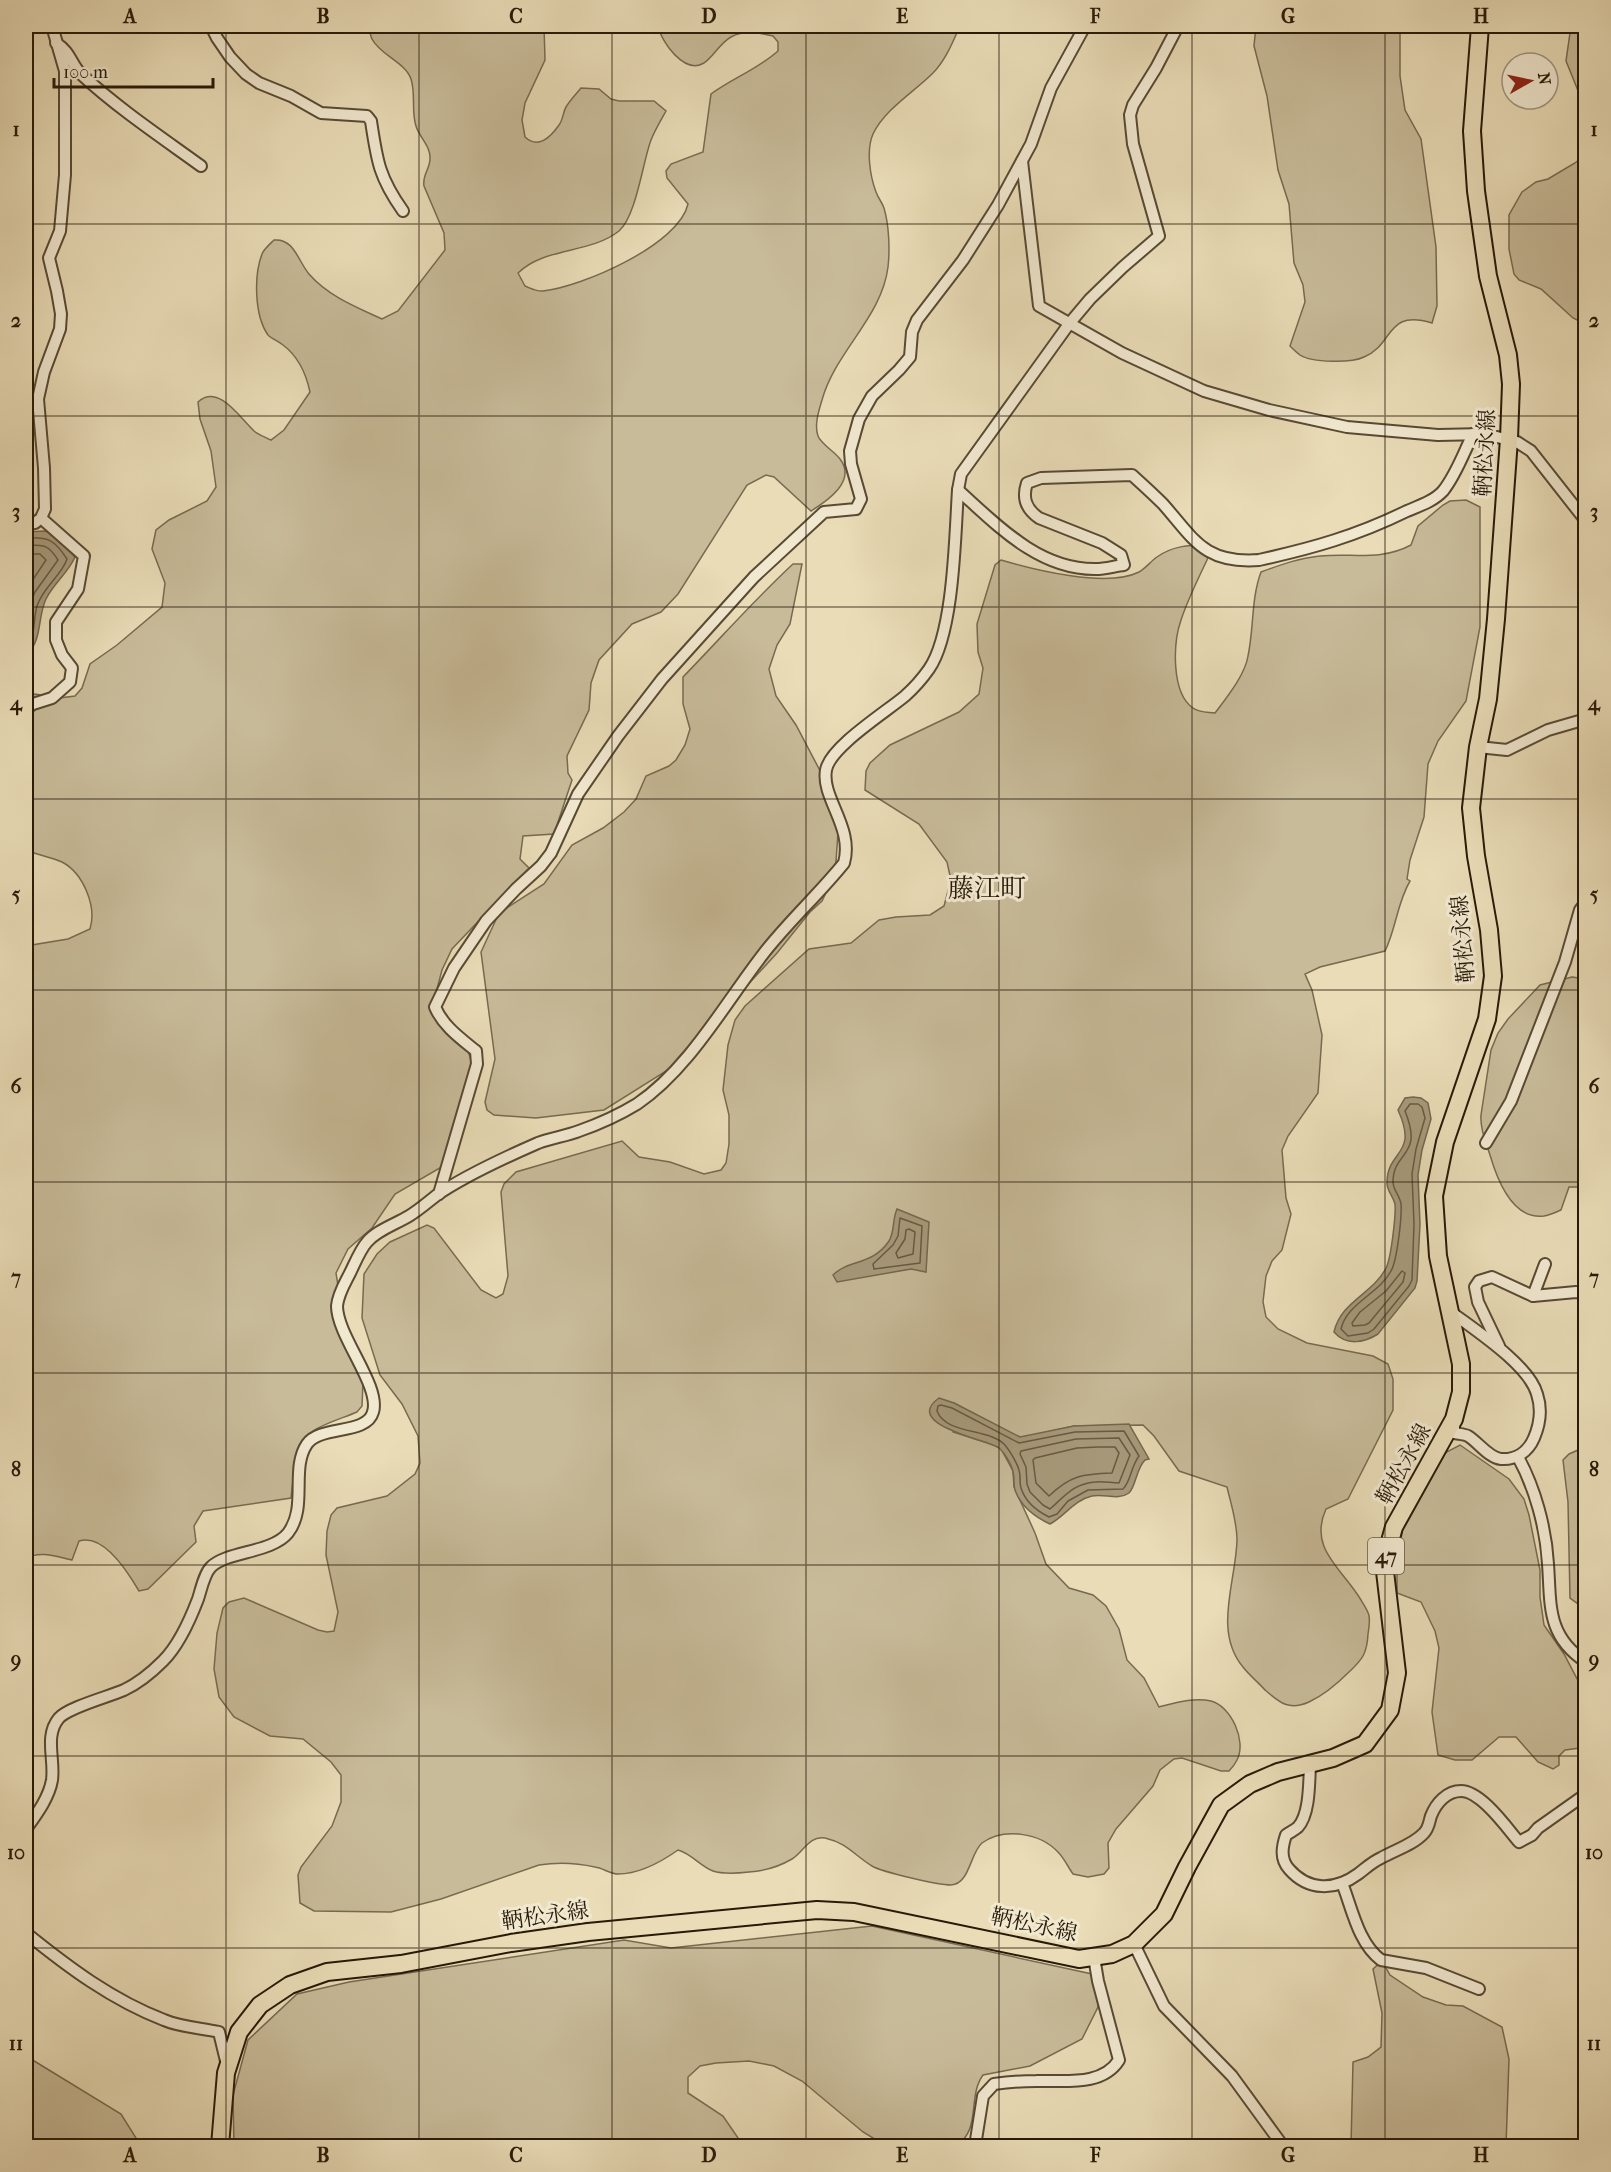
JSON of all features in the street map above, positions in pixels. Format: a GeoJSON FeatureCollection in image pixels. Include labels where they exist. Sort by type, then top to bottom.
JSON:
{"type":"FeatureCollection","features":[{"type":"Feature","properties":{"kind":"main road","name":"鞆松永線"},"geometry":{"type":"LineString","coordinates":[[220,2146],[219,2131],[228,2069],[238,2032],[260,2005],[290,1985],[327,1972],[402,1964],[511,1943],[588,1932],[817,1910],[854,1912],[1079,1959],[1112,1954],[1134,1944],[1164,1914],[1221,1805],[1250,1784],[1278,1772],[1333,1758],[1365,1744],[1390,1710],[1397,1673],[1384,1563],[1395,1527],[1454,1419],[1461,1392],[1461,1364],[1438,1256],[1434,1196],[1445,1142],[1487,1019],[1493,976],[1489,930],[1476,856],[1471,808],[1478,747],[1488,699],[1509,439],[1511,384],[1508,355],[1488,276],[1476,191],[1472,131],[1483,30]]}},
{"type":"Feature","properties":{"kind":"street"},"geometry":{"type":"LineString","coordinates":[[26,524],[34,523],[41,518],[45,509],[38,399],[44,372],[60,329],[61,314],[49,258],[60,231],[65,175],[65,71],[52,26]]}},
{"type":"Feature","properties":{"kind":"street"},"geometry":{"type":"LineString","coordinates":[[211,26],[230,57],[246,74],[259,83],[291,96],[321,113],[367,116],[371,121],[383,180],[403,212]]}},
{"type":"Feature","properties":{"kind":"street"},"geometry":{"type":"LineString","coordinates":[[439,1194],[477,1064],[476,1051],[454,1034],[435,1007],[454,968],[486,921],[551,853],[578,794],[618,736],[662,679],[754,577],[824,512],[856,509],[860,506],[861,499],[851,464],[850,451],[859,419],[872,396],[910,357],[912,332],[917,320],[963,260],[998,205],[1031,144],[1051,87],[1085,26]]}},
{"type":"Feature","properties":{"kind":"street"},"geometry":{"type":"LineString","coordinates":[[26,1829],[38,1812],[53,1777],[51,1738],[56,1722],[64,1713],[143,1680],[167,1657],[188,1623],[211,1567],[220,1561],[276,1542],[285,1537],[295,1523],[301,1462],[307,1444],[313,1437],[366,1423],[373,1415],[374,1404],[370,1388],[339,1320],[337,1303],[366,1242],[411,1215],[439,1194],[540,1142],[608,1120],[636,1104],[660,1086],[678,1068],[766,950],[844,863],[847,852],[843,828],[828,787],[826,770],[843,744],[916,686],[938,653],[949,602],[958,490],[962,474],[1069,324],[1114,275],[1159,236],[1133,144],[1130,115],[1133,105],[1179,26]]}},
{"type":"Feature","properties":{"kind":"street"},"geometry":{"type":"LineString","coordinates":[[57,43],[66,49],[80,73],[143,124],[201,166]]}},
{"type":"Feature","properties":{"kind":"street"},"geometry":{"type":"LineString","coordinates":[[1022,160],[1039,306],[1122,353],[1204,391],[1269,410],[1347,427],[1438,435],[1485,434],[1509,439],[1531,451],[1586,521]]}},
{"type":"Feature","properties":{"kind":"street"},"geometry":{"type":"LineString","coordinates":[[958,490],[1032,551],[1055,561],[1096,569],[1124,565],[1121,555],[1102,543],[1039,518],[1032,513],[1026,506],[1025,491],[1028,483],[1041,477],[1132,475],[1162,503],[1196,544],[1216,555],[1259,561],[1344,539],[1431,500],[1442,491],[1450,479],[1473,434]]}},
{"type":"Feature","properties":{"kind":"street"},"geometry":{"type":"LineString","coordinates":[[26,710],[33,704],[52,698],[70,682],[72,668],[56,640],[56,622],[78,589],[84,556],[41,518]]}},
{"type":"Feature","properties":{"kind":"street"},"geometry":{"type":"LineString","coordinates":[[1478,747],[1507,750],[1548,730],[1583,722]]}},
{"type":"Feature","properties":{"kind":"street"},"geometry":{"type":"LineString","coordinates":[[1486,1143],[1511,1101],[1582,916],[1580,910],[1586,902]]}},
{"type":"Feature","properties":{"kind":"street"},"geometry":{"type":"LineString","coordinates":[[1533,1296],[1545,1264]]}},
{"type":"Feature","properties":{"kind":"street"},"geometry":{"type":"LineString","coordinates":[[1501,1349],[1478,1302],[1475,1287],[1479,1281],[1492,1277],[1533,1296],[1576,1292],[1586,1294]]}},
{"type":"Feature","properties":{"kind":"street"},"geometry":{"type":"LineString","coordinates":[[1451,1312],[1501,1349],[1519,1366],[1537,1392],[1540,1415],[1533,1440],[1527,1450],[1518,1457],[1499,1459],[1473,1442],[1469,1436],[1454,1432],[1454,1419]]}},
{"type":"Feature","properties":{"kind":"street"},"geometry":{"type":"LineString","coordinates":[[1518,1457],[1528,1476],[1542,1528],[1548,1564],[1547,1580],[1552,1620],[1560,1637],[1586,1662]]}},
{"type":"Feature","properties":{"kind":"street"},"geometry":{"type":"LineString","coordinates":[[1310,1765],[1308,1794],[1303,1818],[1298,1828],[1286,1835],[1282,1847],[1284,1864],[1295,1876],[1312,1886],[1325,1887],[1342,1883],[1357,1875],[1372,1862],[1414,1841],[1426,1832],[1439,1801],[1446,1795],[1461,1791],[1471,1794],[1487,1805],[1519,1842],[1532,1835],[1538,1828],[1586,1794]]}},
{"type":"Feature","properties":{"kind":"street"},"geometry":{"type":"LineString","coordinates":[[1342,1883],[1365,1944],[1376,1957],[1381,1960],[1426,1968],[1479,1989]]}},
{"type":"Feature","properties":{"kind":"street"},"geometry":{"type":"LineString","coordinates":[[26,1933],[72,1970],[126,2002],[166,2021],[219,2032],[228,2069]]}},
{"type":"Feature","properties":{"kind":"street"},"geometry":{"type":"LineString","coordinates":[[1134,1944],[1164,2006],[1232,2076],[1283,2146]]}},
{"type":"Feature","properties":{"kind":"street"},"geometry":{"type":"LineString","coordinates":[[975,2146],[983,2096],[994,2084],[1038,2080],[1081,2081],[1107,2073],[1119,2060],[1094,1957]]}},
{"type":"Feature","properties":{"kind":"shaded area"},"geometry":{"type":"Polygon","coordinates":[[[369,26],[544,26],[545,60],[525,103],[522,120],[525,137],[535,142],[548,138],[555,130],[566,107],[581,88],[599,89],[611,99],[619,101],[654,101],[666,111],[651,140],[634,202],[625,224],[619,231],[595,244],[554,254],[529,265],[518,273],[525,286],[541,291],[560,288],[603,273],[648,248],[667,234],[681,219],[688,204],[667,178],[666,171],[671,164],[703,152],[711,94],[778,51],[778,42],[773,36],[752,32],[742,33],[727,40],[704,63],[689,64],[681,61],[675,55],[664,40],[658,26],[960,26],[938,68],[885,117],[878,125],[871,140],[869,155],[872,178],[887,222],[888,267],[877,302],[828,383],[817,422],[820,439],[840,459],[844,467],[843,482],[832,496],[811,511],[774,477],[766,475],[747,485],[678,594],[661,612],[632,624],[599,660],[591,683],[589,710],[567,756],[568,773],[572,780],[554,834],[523,836],[520,859],[529,868],[452,949],[442,970],[434,1000],[437,1007],[464,1039],[472,1063],[445,1165],[395,1194],[372,1228],[348,1249],[336,1273],[345,1328],[363,1382],[362,1406],[357,1412],[313,1431],[307,1437],[296,1462],[291,1498],[203,1511],[194,1526],[196,1542],[148,1589],[139,1591],[122,1565],[106,1548],[88,1540],[79,1541],[72,1560],[42,1555],[26,1559],[26,946],[68,939],[90,929],[92,910],[82,882],[70,867],[26,850],[26,709],[28,699],[35,694],[59,698],[75,696],[82,688],[90,664],[117,645],[162,607],[165,583],[152,549],[156,530],[169,520],[207,501],[216,487],[211,451],[200,419],[198,402],[206,397],[221,399],[254,431],[271,440],[284,430],[310,392],[298,360],[289,350],[268,335],[260,317],[257,295],[259,263],[267,247],[274,240],[281,240],[291,246],[305,269],[325,289],[382,319],[398,311],[445,250],[444,233],[424,186],[430,154],[415,120],[411,79],[404,68],[376,45],[371,38],[369,26]]]}},
{"type":"Feature","properties":{"kind":"shaded area"},"geometry":{"type":"Polygon","coordinates":[[[1256,26],[1402,26],[1400,76],[1405,110],[1421,139],[1436,247],[1437,306],[1432,323],[1417,320],[1398,324],[1374,351],[1358,359],[1313,360],[1300,355],[1290,346],[1305,302],[1303,285],[1294,263],[1289,204],[1278,170],[1267,96],[1254,46],[1256,26]]]}},
{"type":"Feature","properties":{"kind":"shaded area"},"geometry":{"type":"Polygon","coordinates":[[[1571,26],[1585,26],[1585,108],[1566,61],[1571,26]]]}},
{"type":"Feature","properties":{"kind":"shaded area"},"geometry":{"type":"Polygon","coordinates":[[[1585,155],[1585,324],[1573,318],[1541,289],[1519,280],[1514,274],[1509,249],[1509,215],[1522,192],[1536,182],[1548,179],[1585,155]]]}},
{"type":"Feature","properties":{"kind":"shaded area"},"geometry":{"type":"Polygon","coordinates":[[[1466,500],[1480,507],[1480,627],[1466,701],[1438,741],[1428,764],[1424,817],[1410,860],[1407,879],[1410,881],[1402,898],[1385,951],[1320,967],[1305,974],[1312,990],[1322,1035],[1318,1093],[1288,1136],[1282,1150],[1286,1198],[1291,1214],[1282,1250],[1272,1261],[1266,1276],[1263,1302],[1266,1317],[1278,1329],[1307,1343],[1373,1356],[1388,1364],[1393,1379],[1393,1410],[1348,1499],[1326,1509],[1322,1523],[1321,1536],[1324,1547],[1361,1600],[1368,1614],[1367,1646],[1358,1663],[1325,1693],[1296,1706],[1290,1706],[1275,1699],[1245,1670],[1234,1653],[1229,1638],[1228,1606],[1237,1540],[1227,1487],[1179,1471],[1154,1436],[1143,1425],[1074,1426],[1020,1438],[954,1403],[953,1432],[1001,1449],[1013,1471],[1014,1487],[1046,1564],[1069,1588],[1093,1595],[1106,1606],[1119,1629],[1127,1660],[1144,1678],[1159,1707],[1191,1700],[1211,1701],[1218,1704],[1231,1717],[1238,1734],[1240,1752],[1229,1771],[1221,1771],[1182,1758],[1174,1759],[1160,1770],[1153,1786],[1116,1829],[1108,1843],[1109,1868],[1104,1874],[1088,1877],[1073,1874],[1060,1854],[1042,1840],[1022,1834],[1011,1834],[991,1838],[982,1843],[966,1874],[957,1883],[951,1885],[910,1878],[878,1869],[839,1843],[819,1838],[810,1842],[787,1862],[755,1871],[721,1873],[713,1871],[678,1850],[650,1866],[626,1873],[615,1874],[598,1868],[574,1864],[539,1865],[441,1899],[391,1912],[314,1911],[300,1903],[298,1875],[301,1867],[332,1826],[341,1802],[341,1775],[331,1762],[303,1739],[270,1736],[234,1717],[219,1697],[214,1669],[217,1633],[223,1608],[229,1602],[244,1598],[318,1630],[334,1631],[338,1612],[326,1555],[327,1531],[331,1515],[337,1508],[387,1496],[415,1474],[420,1463],[418,1436],[402,1404],[380,1375],[362,1318],[364,1274],[377,1254],[390,1242],[427,1225],[434,1228],[481,1290],[496,1298],[503,1294],[508,1276],[501,1192],[504,1184],[516,1172],[622,1141],[639,1157],[670,1162],[704,1174],[721,1170],[726,1163],[729,1144],[729,1115],[723,1090],[728,1045],[735,1020],[745,1006],[809,949],[851,943],[879,920],[930,915],[944,906],[951,880],[947,862],[919,824],[865,790],[866,771],[870,763],[890,745],[959,712],[979,694],[983,668],[978,652],[977,624],[995,565],[1001,560],[1071,576],[1109,578],[1139,572],[1163,553],[1175,548],[1206,545],[1209,552],[1207,560],[1181,620],[1175,654],[1177,680],[1186,701],[1198,711],[1215,713],[1235,686],[1246,663],[1261,572],[1312,557],[1378,555],[1400,550],[1411,545],[1418,526],[1443,505],[1450,501],[1466,500]]]}},
{"type":"Feature","properties":{"kind":"shaded area"},"geometry":{"type":"Polygon","coordinates":[[[793,564],[802,564],[790,624],[777,645],[769,669],[776,696],[796,725],[836,801],[839,819],[836,861],[833,878],[822,901],[671,1068],[604,1110],[536,1118],[494,1115],[487,1110],[485,1102],[495,1059],[481,952],[499,913],[544,884],[572,845],[603,828],[624,812],[636,799],[646,776],[669,766],[676,760],[685,745],[690,729],[683,704],[683,677],[793,564]]]}},
{"type":"Feature","properties":{"kind":"shaded area"},"geometry":{"type":"Polygon","coordinates":[[[1572,977],[1585,979],[1585,1187],[1569,1187],[1561,1210],[1544,1216],[1533,1216],[1523,1212],[1515,1205],[1502,1186],[1482,1130],[1481,1115],[1491,1050],[1498,1033],[1508,1019],[1540,985],[1572,977]]]}},
{"type":"Feature","properties":{"kind":"shaded area"},"geometry":{"type":"Polygon","coordinates":[[[1460,1445],[1509,1479],[1524,1499],[1540,1570],[1540,1597],[1544,1625],[1564,1654],[1585,1694],[1584,1741],[1580,1748],[1565,1750],[1559,1756],[1559,1765],[1553,1769],[1538,1762],[1516,1737],[1499,1737],[1472,1760],[1455,1760],[1438,1755],[1432,1712],[1439,1648],[1435,1631],[1421,1602],[1397,1593],[1397,1563],[1403,1527],[1437,1457],[1460,1445]]]}},
{"type":"Feature","properties":{"kind":"shaded area"},"geometry":{"type":"Polygon","coordinates":[[[1585,1447],[1585,1609],[1570,1598],[1568,1502],[1563,1460],[1569,1454],[1585,1447]]]}},
{"type":"Feature","properties":{"kind":"shaded area"},"geometry":{"type":"Polygon","coordinates":[[[872,1926],[1092,1974],[1096,1982],[1098,2007],[1082,2039],[1030,2066],[983,2075],[978,2084],[969,2131],[956,2146],[886,2146],[863,2132],[802,2081],[774,2066],[749,2061],[700,2066],[688,2077],[688,2093],[723,2116],[738,2138],[748,2146],[234,2146],[233,2095],[248,2040],[297,1994],[349,1982],[624,1940],[671,1948],[872,1926]]]}},
{"type":"Feature","properties":{"kind":"shaded area"},"geometry":{"type":"Polygon","coordinates":[[[1382,1961],[1390,1975],[1423,1997],[1446,2005],[1463,2006],[1502,2027],[1509,2059],[1506,2146],[1351,2146],[1353,2062],[1368,2057],[1381,2047],[1382,2013],[1373,1969],[1382,1961]]]}},
{"type":"Feature","properties":{"kind":"shaded area"},"geometry":{"type":"Polygon","coordinates":[[[26,2056],[121,2114],[141,2146],[26,2146],[26,2056]]]}},
{"type":"Feature","properties":{"kind":"water"},"geometry":{"type":"Polygon","coordinates":[[[45,531],[56,536],[75,557],[46,599],[35,643],[26,655],[26,532],[45,531]]]}},
{"type":"Feature","properties":{"kind":"water"},"geometry":{"type":"Polygon","coordinates":[[[1405,1098],[1421,1098],[1428,1103],[1431,1119],[1418,1175],[1420,1224],[1417,1281],[1415,1288],[1378,1334],[1361,1341],[1350,1341],[1334,1332],[1343,1313],[1373,1285],[1388,1263],[1393,1237],[1395,1204],[1387,1186],[1388,1172],[1404,1144],[1404,1125],[1398,1110],[1405,1098]]]}},
{"type":"Feature","properties":{"kind":"water"},"geometry":{"type":"Polygon","coordinates":[[[897,1209],[929,1222],[926,1272],[911,1269],[837,1282],[833,1275],[839,1270],[875,1255],[889,1241],[897,1209]]]}},
{"type":"Feature","properties":{"kind":"water"},"geometry":{"type":"Polygon","coordinates":[[[939,1398],[954,1403],[1020,1437],[1074,1426],[1129,1424],[1149,1459],[1142,1464],[1129,1493],[1116,1497],[1097,1495],[1086,1498],[1050,1524],[1034,1515],[1021,1502],[1015,1490],[1011,1466],[999,1448],[951,1430],[939,1424],[931,1416],[930,1408],[939,1398]]]}},
{"type":"Feature","properties":{"kind":"district","name":"藤江町"},"geometry":{"type":"Point","coordinates":[987,888]}}]}
